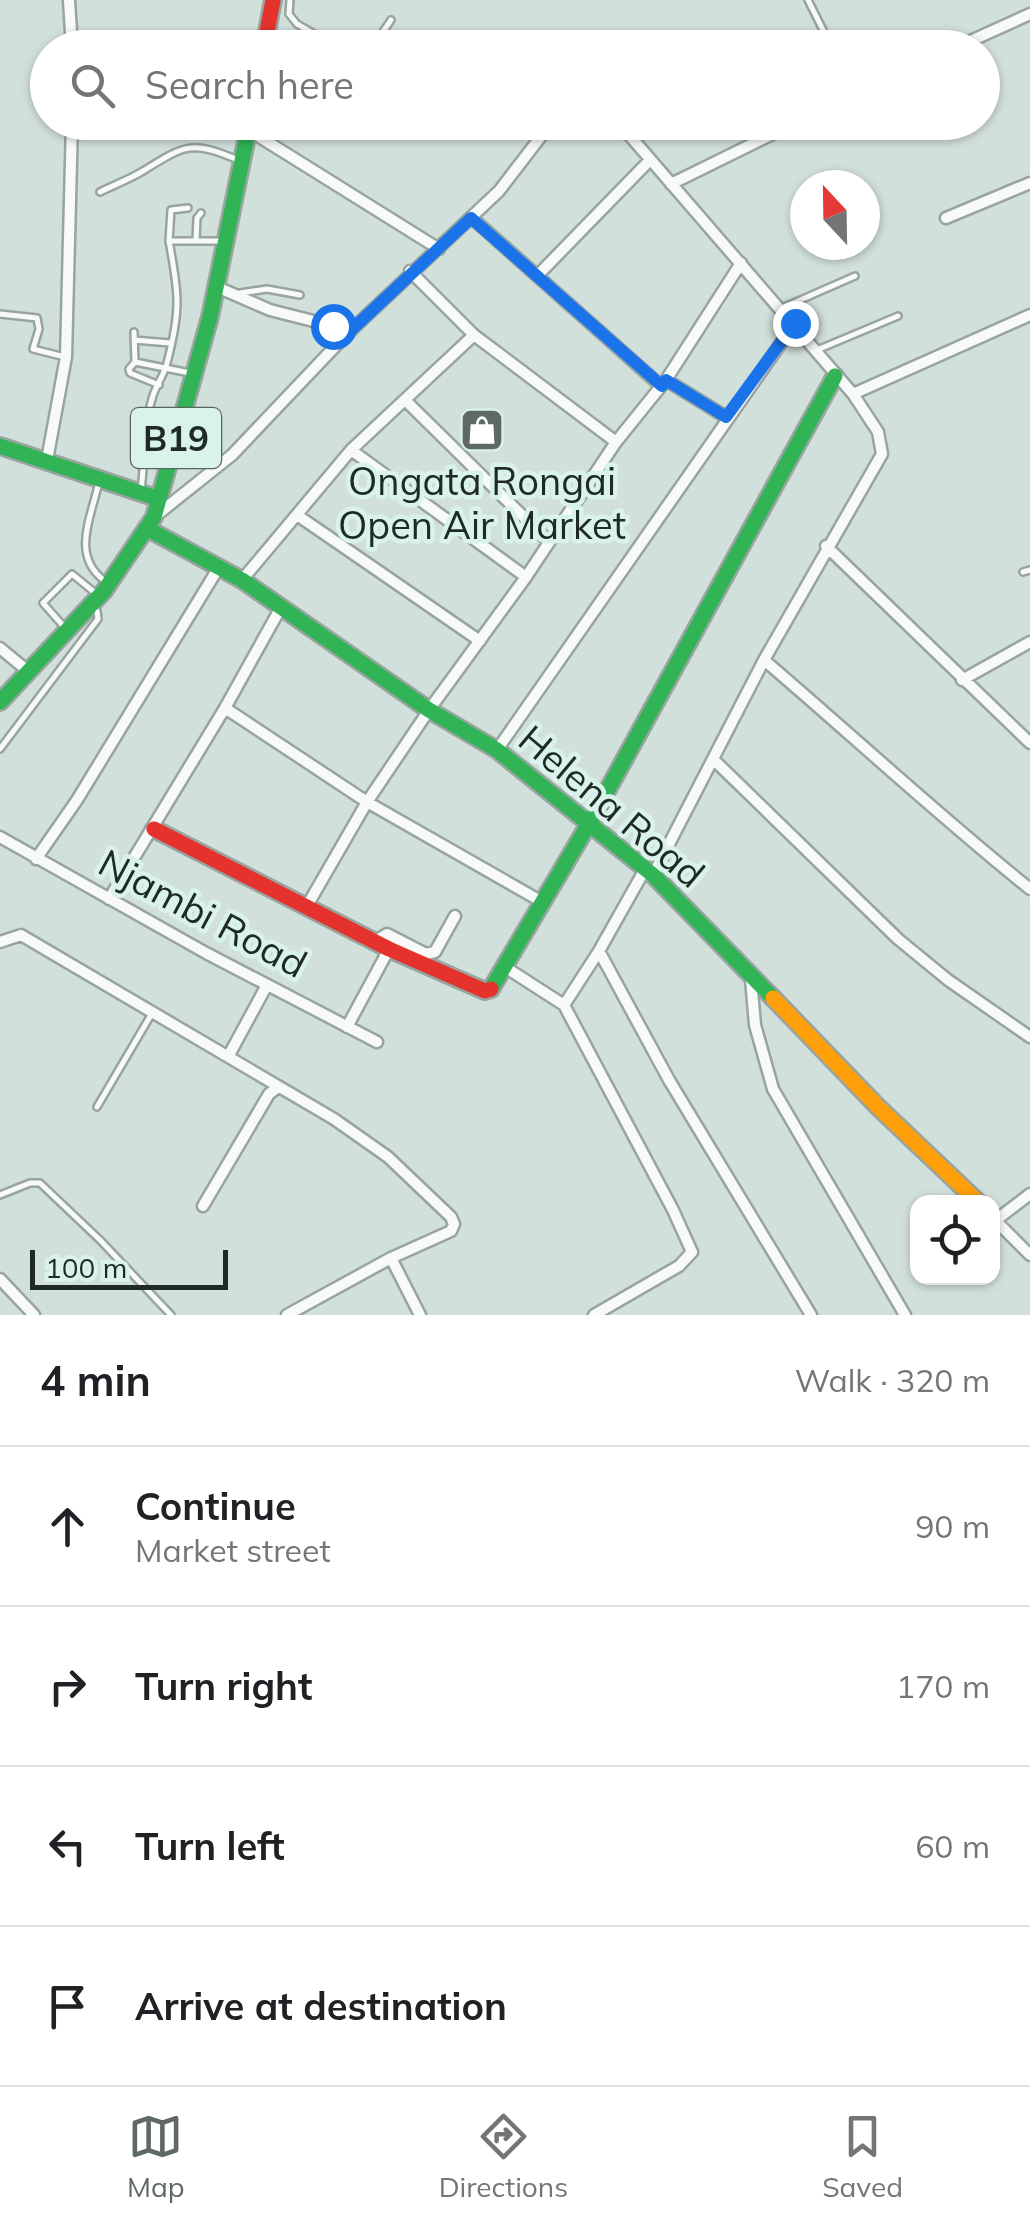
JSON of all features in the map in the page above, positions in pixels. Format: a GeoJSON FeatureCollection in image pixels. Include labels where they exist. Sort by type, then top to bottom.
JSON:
{"type":"FeatureCollection","features":[{"type":"Feature","properties":{"kind":"main road"},"geometry":{"type":"LineString","coordinates":[[267,30],[273,0]]}},
{"type":"Feature","properties":{"kind":"main road","name":"B19"},"geometry":{"type":"LineString","coordinates":[[0,702],[100,594],[139,546],[151,523],[216,287],[247,140]]}},
{"type":"Feature","properties":{"kind":"main road"},"geometry":{"type":"LineString","coordinates":[[505,967],[590,822],[836,376]]}},
{"type":"Feature","properties":{"kind":"main road"},"geometry":{"type":"LineString","coordinates":[[0,446],[159,498]]}},
{"type":"Feature","properties":{"kind":"main road","name":"Helena Road"},"geometry":{"type":"LineString","coordinates":[[151,523],[242,580],[429,710],[497,750],[590,822],[648,873],[971,1195]]}},
{"type":"Feature","properties":{"kind":"main road","name":"Njambi Road"},"geometry":{"type":"LineString","coordinates":[[154,828],[382,945],[488,990],[505,967]]}},
{"type":"Feature","properties":{"kind":"street"},"geometry":{"type":"LineString","coordinates":[[68,0],[70,30]]}},
{"type":"Feature","properties":{"kind":"street"},"geometry":{"type":"LineString","coordinates":[[995,30],[1030,14]]}},
{"type":"Feature","properties":{"kind":"street"},"geometry":{"type":"LineString","coordinates":[[47,460],[66,358],[72,140]]}},
{"type":"Feature","properties":{"kind":"street"},"geometry":{"type":"LineString","coordinates":[[271,140],[438,249]]}},
{"type":"Feature","properties":{"kind":"street"},"geometry":{"type":"LineString","coordinates":[[151,523],[221,464],[410,271],[471,218],[499,190],[538,140]]}},
{"type":"Feature","properties":{"kind":"street"},"geometry":{"type":"LineString","coordinates":[[564,1005],[714,760],[826,546],[882,454],[878,432],[853,394],[632,140]]}},
{"type":"Feature","properties":{"kind":"street"},"geometry":{"type":"LineString","coordinates":[[671,184],[761,140]]}},
{"type":"Feature","properties":{"kind":"street"},"geometry":{"type":"LineString","coordinates":[[538,275],[649,161]]}},
{"type":"Feature","properties":{"kind":"street"},"geometry":{"type":"LineString","coordinates":[[946,218],[1030,184]]}},
{"type":"Feature","properties":{"kind":"street"},"geometry":{"type":"LineString","coordinates":[[471,218],[571,308],[664,383],[726,417]]}},
{"type":"Feature","properties":{"kind":"street"},"geometry":{"type":"LineString","coordinates":[[307,906],[368,802],[429,710],[616,442],[664,383],[742,263]]}},
{"type":"Feature","properties":{"kind":"street"},"geometry":{"type":"LineString","coordinates":[[410,271],[474,335],[616,442]]}},
{"type":"Feature","properties":{"kind":"street"},"geometry":{"type":"LineString","coordinates":[[216,287],[270,310],[333,326],[346,335]]}},
{"type":"Feature","properties":{"kind":"street"},"geometry":{"type":"LineString","coordinates":[[853,394],[1030,315]]}},
{"type":"Feature","properties":{"kind":"street"},"geometry":{"type":"LineString","coordinates":[[497,750],[795,323]]}},
{"type":"Feature","properties":{"kind":"street"},"geometry":{"type":"LineString","coordinates":[[242,580],[351,450],[474,335]]}},
{"type":"Feature","properties":{"kind":"street"},"geometry":{"type":"LineString","coordinates":[[406,400],[549,542]]}},
{"type":"Feature","properties":{"kind":"street"},"geometry":{"type":"LineString","coordinates":[[351,450],[526,576]]}},
{"type":"Feature","properties":{"kind":"street"},"geometry":{"type":"LineString","coordinates":[[297,515],[480,641]]}},
{"type":"Feature","properties":{"kind":"street"},"geometry":{"type":"LineString","coordinates":[[826,546],[1030,744]]}},
{"type":"Feature","properties":{"kind":"street"},"geometry":{"type":"LineString","coordinates":[[36,858],[77,800],[219,567]]}},
{"type":"Feature","properties":{"kind":"street"},"geometry":{"type":"LineString","coordinates":[[109,900],[280,609]]}},
{"type":"Feature","properties":{"kind":"street"},"geometry":{"type":"LineString","coordinates":[[962,680],[1030,642]]}},
{"type":"Feature","properties":{"kind":"street"},"geometry":{"type":"LineString","coordinates":[[0,648],[30,672]]}},
{"type":"Feature","properties":{"kind":"street"},"geometry":{"type":"LineString","coordinates":[[764,660],[1030,889]]}},
{"type":"Feature","properties":{"kind":"street"},"geometry":{"type":"LineString","coordinates":[[225,708],[368,802],[544,903]]}},
{"type":"Feature","properties":{"kind":"street"},"geometry":{"type":"LineString","coordinates":[[714,760],[898,939],[1030,1038]]}},
{"type":"Feature","properties":{"kind":"street","name":"Njambi Road"},"geometry":{"type":"LineString","coordinates":[[0,836],[109,900],[378,1042]]}},
{"type":"Feature","properties":{"kind":"street"},"geometry":{"type":"LineString","coordinates":[[348,1027],[387,934],[426,954],[435,952],[455,916]]}},
{"type":"Feature","properties":{"kind":"street"},"geometry":{"type":"LineString","coordinates":[[0,942],[21,935],[229,1054],[388,1157],[452,1217],[452,1231],[391,1258],[286,1315]]}},
{"type":"Feature","properties":{"kind":"street"},"geometry":{"type":"LineString","coordinates":[[599,951],[669,1080],[810,1315]]}},
{"type":"Feature","properties":{"kind":"street"},"geometry":{"type":"LineString","coordinates":[[505,967],[564,1005],[674,1210],[692,1252],[679,1266],[594,1315]]}},
{"type":"Feature","properties":{"kind":"street"},"geometry":{"type":"LineString","coordinates":[[751,978],[755,1025],[773,1089],[905,1315]]}},
{"type":"Feature","properties":{"kind":"street"},"geometry":{"type":"LineString","coordinates":[[229,1054],[266,985]]}},
{"type":"Feature","properties":{"kind":"street"},"geometry":{"type":"LineString","coordinates":[[203,1206],[269,1094],[278,1086]]}},
{"type":"Feature","properties":{"kind":"street"},"geometry":{"type":"LineString","coordinates":[[1000,1215],[1030,1194]]}},
{"type":"Feature","properties":{"kind":"street"},"geometry":{"type":"LineString","coordinates":[[1000,1225],[1030,1255]]}},
{"type":"Feature","properties":{"kind":"street"},"geometry":{"type":"LineString","coordinates":[[391,1258],[420,1315]]}},
{"type":"Feature","properties":{"kind":"street"},"geometry":{"type":"LineString","coordinates":[[0,1279],[34,1315]]}},
{"type":"Feature","properties":{"kind":"lane"},"geometry":{"type":"LineString","coordinates":[[290,0],[290,14],[308,30]]}},
{"type":"Feature","properties":{"kind":"lane"},"geometry":{"type":"LineString","coordinates":[[808,0],[823,30]]}},
{"type":"Feature","properties":{"kind":"lane"},"geometry":{"type":"LineString","coordinates":[[384,30],[390,20]]}},
{"type":"Feature","properties":{"kind":"lane"},"geometry":{"type":"LineString","coordinates":[[100,192],[141,173],[181,147],[209,148],[242,162]]}},
{"type":"Feature","properties":{"kind":"lane"},"geometry":{"type":"LineString","coordinates":[[141,492],[143,442],[151,400],[166,367],[179,300],[169,241],[171,210],[188,208]]}},
{"type":"Feature","properties":{"kind":"lane"},"geometry":{"type":"LineString","coordinates":[[196,240],[202,214]]}},
{"type":"Feature","properties":{"kind":"lane"},"geometry":{"type":"LineString","coordinates":[[169,241],[226,242]]}},
{"type":"Feature","properties":{"kind":"lane"},"geometry":{"type":"LineString","coordinates":[[782,308],[855,276]]}},
{"type":"Feature","properties":{"kind":"lane"},"geometry":{"type":"LineString","coordinates":[[237,294],[267,289],[300,295]]}},
{"type":"Feature","properties":{"kind":"lane"},"geometry":{"type":"LineString","coordinates":[[0,314],[37,318],[34,349],[66,358]]}},
{"type":"Feature","properties":{"kind":"lane"},"geometry":{"type":"LineString","coordinates":[[817,350],[898,316]]}},
{"type":"Feature","properties":{"kind":"lane"},"geometry":{"type":"LineString","coordinates":[[134,332],[135,362],[130,373],[159,386]]}},
{"type":"Feature","properties":{"kind":"lane"},"geometry":{"type":"LineString","coordinates":[[134,340],[170,343]]}},
{"type":"Feature","properties":{"kind":"lane"},"geometry":{"type":"LineString","coordinates":[[135,362],[194,374]]}},
{"type":"Feature","properties":{"kind":"lane"},"geometry":{"type":"LineString","coordinates":[[186,406],[221,464]]}},
{"type":"Feature","properties":{"kind":"lane"},"geometry":{"type":"LineString","coordinates":[[0,750],[98,619],[100,594],[84,542],[99,478]]}},
{"type":"Feature","properties":{"kind":"lane"},"geometry":{"type":"LineString","coordinates":[[68,631],[43,603],[72,574],[100,594]]}},
{"type":"Feature","properties":{"kind":"lane"},"geometry":{"type":"LineString","coordinates":[[98,1108],[153,1012]]}},
{"type":"Feature","properties":{"kind":"lane"},"geometry":{"type":"LineString","coordinates":[[0,1194],[30,1183],[44,1186],[171,1315]]}},
{"type":"Feature","properties":{"kind":"traffic: fast"},"geometry":{"type":"LineString","coordinates":[[0,702],[104,591],[154,517],[210,317],[246,140]]}},
{"type":"Feature","properties":{"kind":"traffic: fast"},"geometry":{"type":"LineString","coordinates":[[491,989],[590,822],[835,376]]}},
{"type":"Feature","properties":{"kind":"traffic: fast"},"geometry":{"type":"LineString","coordinates":[[0,446],[159,499]]}},
{"type":"Feature","properties":{"kind":"traffic: fast"},"geometry":{"type":"LineString","coordinates":[[148,529],[242,580],[429,710],[497,750],[653,875],[773,998]]}},
{"type":"Feature","properties":{"kind":"traffic: slow"},"geometry":{"type":"LineString","coordinates":[[773,998],[878,1107],[971,1195]]}},
{"type":"Feature","properties":{"kind":"traffic: jam"},"geometry":{"type":"LineString","coordinates":[[267,30],[273,0]]}},
{"type":"Feature","properties":{"kind":"traffic: jam"},"geometry":{"type":"LineString","coordinates":[[154,829],[389,949],[485,991],[491,989]]}},
{"type":"Feature","properties":{"kind":"place","name":"Ongata Rongai Open Air Market"},"geometry":{"type":"Point","coordinates":[482,430]}},
{"type":"Feature","properties":{"kind":"route"},"geometry":{"type":"LineString","coordinates":[[333,326],[346,335],[471,218],[662,386],[666,380],[726,417],[795,323]]}}]}
